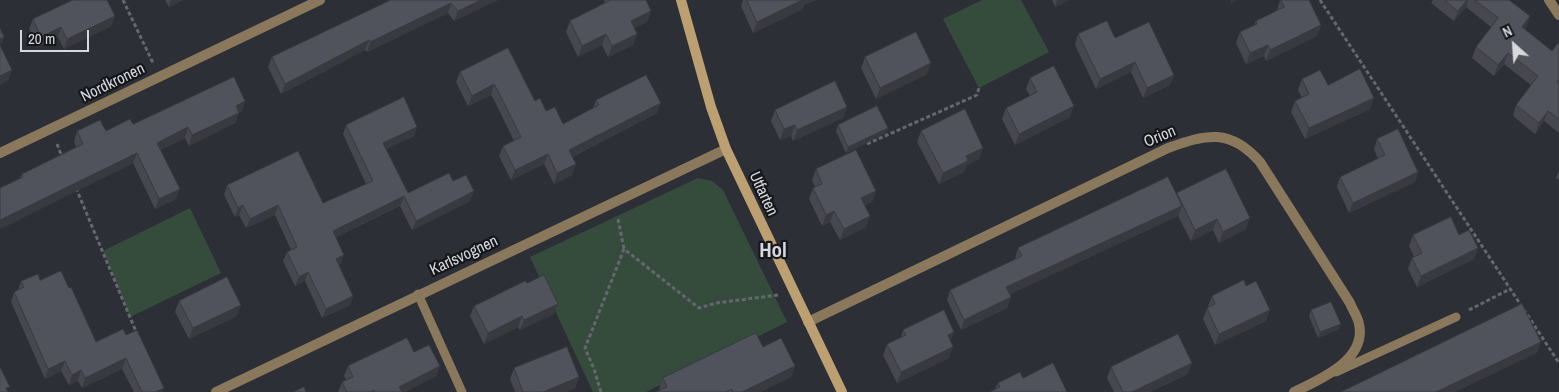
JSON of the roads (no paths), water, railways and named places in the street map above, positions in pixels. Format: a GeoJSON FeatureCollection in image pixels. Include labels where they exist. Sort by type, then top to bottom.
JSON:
{"type":"FeatureCollection","features":[{"type":"Feature","properties":{"kind":"main road","name":"Utfarten"},"geometry":{"type":"LineString","coordinates":[[681,0],[711,107],[726,149],[842,392]]}},
{"type":"Feature","properties":{"kind":"street","name":"Nordkronen"},"geometry":{"type":"LineString","coordinates":[[0,153],[320,0]]}},
{"type":"Feature","properties":{"kind":"street"},"geometry":{"type":"LineString","coordinates":[[1549,0],[1559,15]]}},
{"type":"Feature","properties":{"kind":"street","name":"Orion"},"geometry":{"type":"LineString","coordinates":[[808,322],[1168,148],[1208,136],[1222,137],[1235,140],[1248,149],[1260,162],[1350,303],[1359,325],[1357,344],[1335,372],[1294,392]]}},
{"type":"Feature","properties":{"kind":"street","name":"Karlsvognen"},"geometry":{"type":"LineString","coordinates":[[216,392],[418,294],[726,149]]}},
{"type":"Feature","properties":{"kind":"lane"},"geometry":{"type":"LineString","coordinates":[[418,294],[462,392]]}},
{"type":"Feature","properties":{"kind":"lane"},"geometry":{"type":"LineString","coordinates":[[1335,372],[1456,317]]}},
{"type":"Feature","properties":{"kind":"district","name":"Hol"},"geometry":{"type":"Point","coordinates":[773,251]}}]}
